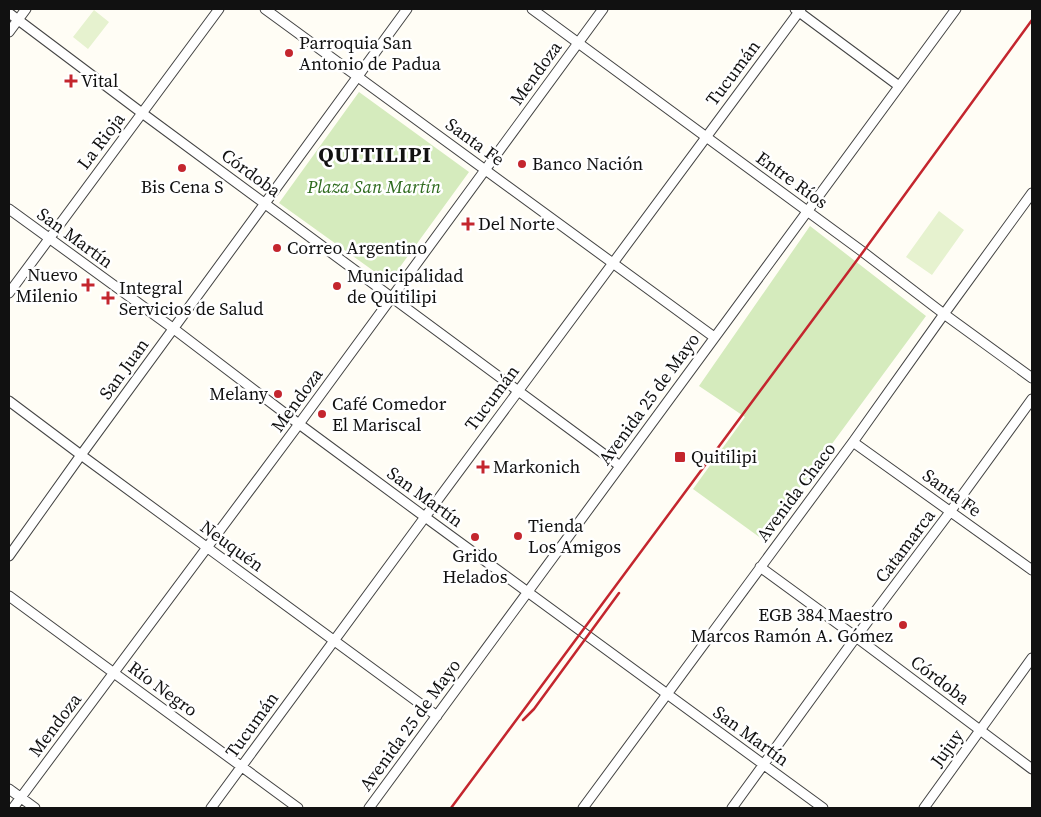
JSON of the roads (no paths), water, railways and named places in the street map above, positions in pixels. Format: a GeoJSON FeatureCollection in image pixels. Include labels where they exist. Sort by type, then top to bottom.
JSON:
{"type":"FeatureCollection","features":[{"type":"Feature","properties":{"kind":"street"},"geometry":{"type":"LineString","coordinates":[[9,32],[26,9]]}},
{"type":"Feature","properties":{"kind":"street","name":"La Rioja"},"geometry":{"type":"LineString","coordinates":[[9,293],[219,9]]}},
{"type":"Feature","properties":{"kind":"street","name":"Santa Fe"},"geometry":{"type":"LineString","coordinates":[[265,9],[714,337]]}},
{"type":"Feature","properties":{"kind":"street","name":"San Juan"},"geometry":{"type":"LineString","coordinates":[[9,556],[407,9]]}},
{"type":"Feature","properties":{"kind":"street","name":"Entre Ríos"},"geometry":{"type":"LineString","coordinates":[[532,9],[1032,378]]}},
{"type":"Feature","properties":{"kind":"street","name":"Mendoza"},"geometry":{"type":"LineString","coordinates":[[13,808],[299,424],[603,9]]}},
{"type":"Feature","properties":{"kind":"street","name":"Avenida 25 de Mayo"},"geometry":{"type":"LineString","coordinates":[[369,808],[956,9]]}},
{"type":"Feature","properties":{"kind":"street"},"geometry":{"type":"LineString","coordinates":[[798,10],[899,86]]}},
{"type":"Feature","properties":{"kind":"street","name":"Tucumán"},"geometry":{"type":"LineString","coordinates":[[211,808],[798,10]]}},
{"type":"Feature","properties":{"kind":"street","name":"Córdoba"},"geometry":{"type":"LineString","coordinates":[[9,13],[620,466]]}},
{"type":"Feature","properties":{"kind":"street","name":"Avenida Chaco"},"geometry":{"type":"LineString","coordinates":[[583,808],[853,442],[1032,193]]}},
{"type":"Feature","properties":{"kind":"street","name":"San Martín"},"geometry":{"type":"LineString","coordinates":[[9,209],[174,329],[424,517],[823,808]]}},
{"type":"Feature","properties":{"kind":"street","name":"Catamarca"},"geometry":{"type":"LineString","coordinates":[[732,808],[1032,399]]}},
{"type":"Feature","properties":{"kind":"street","name":"Neuquén"},"geometry":{"type":"LineString","coordinates":[[9,401],[437,716]]}},
{"type":"Feature","properties":{"kind":"street","name":"Santa Fe"},"geometry":{"type":"LineString","coordinates":[[853,442],[1032,570]]}},
{"type":"Feature","properties":{"kind":"street","name":"Córdoba"},"geometry":{"type":"LineString","coordinates":[[760,567],[1032,769]]}},
{"type":"Feature","properties":{"kind":"street","name":"Río Negro"},"geometry":{"type":"LineString","coordinates":[[9,596],[298,808]]}},
{"type":"Feature","properties":{"kind":"street","name":"Jujuy"},"geometry":{"type":"LineString","coordinates":[[924,808],[1032,658]]}},
{"type":"Feature","properties":{"kind":"street"},"geometry":{"type":"LineString","coordinates":[[9,789],[35,808]]}},
{"type":"Feature","properties":{"kind":"railway"},"geometry":{"type":"LineString","coordinates":[[451,808],[863,252],[1032,20]]}},
{"type":"Feature","properties":{"kind":"railway"},"geometry":{"type":"LineString","coordinates":[[523,720],[534,709],[619,593]]}},
{"type":"Feature","properties":{"kind":"place","name":"Parroquia San Antonio de Padua"},"geometry":{"type":"Point","coordinates":[289,53]}},
{"type":"Feature","properties":{"kind":"place","name":"Vital"},"geometry":{"type":"Point","coordinates":[71,81]}},
{"type":"Feature","properties":{"kind":"place","name":"Banco Nación"},"geometry":{"type":"Point","coordinates":[522,164]}},
{"type":"Feature","properties":{"kind":"place","name":"Bis Cena S"},"geometry":{"type":"Point","coordinates":[182,168]}},
{"type":"Feature","properties":{"kind":"place","name":"Del Norte"},"geometry":{"type":"Point","coordinates":[468,224]}},
{"type":"Feature","properties":{"kind":"place","name":"Correo Argentino"},"geometry":{"type":"Point","coordinates":[277,248]}},
{"type":"Feature","properties":{"kind":"place","name":"Nuevo Milenio"},"geometry":{"type":"Point","coordinates":[88,285]}},
{"type":"Feature","properties":{"kind":"place","name":"Municipalidad de Quitilipi"},"geometry":{"type":"Point","coordinates":[337,286]}},
{"type":"Feature","properties":{"kind":"place","name":"Integral Servicios de Salud"},"geometry":{"type":"Point","coordinates":[108,298]}},
{"type":"Feature","properties":{"kind":"place","name":"Melany"},"geometry":{"type":"Point","coordinates":[278,394]}},
{"type":"Feature","properties":{"kind":"place","name":"Café Comedor El Mariscal"},"geometry":{"type":"Point","coordinates":[322,414]}},
{"type":"Feature","properties":{"kind":"place","name":"Quitilipi"},"geometry":{"type":"Point","coordinates":[680,457]}},
{"type":"Feature","properties":{"kind":"place","name":"Markonich"},"geometry":{"type":"Point","coordinates":[483,467]}},
{"type":"Feature","properties":{"kind":"place","name":"Tienda Los Amigos"},"geometry":{"type":"Point","coordinates":[518,536]}},
{"type":"Feature","properties":{"kind":"place","name":"Grido Helados"},"geometry":{"type":"Point","coordinates":[475,537]}},
{"type":"Feature","properties":{"kind":"place","name":"EGB 384 Maestro Marcos Ramón A. Gómez"},"geometry":{"type":"Point","coordinates":[903,625]}},
{"type":"Feature","properties":{"kind":"district","name":"QUITILIPI"},"geometry":{"type":"Point","coordinates":[375,154]}},
{"type":"Feature","properties":{"kind":"park label","name":"Plaza San Martín"},"geometry":{"type":"Point","coordinates":[374,187]}}]}
